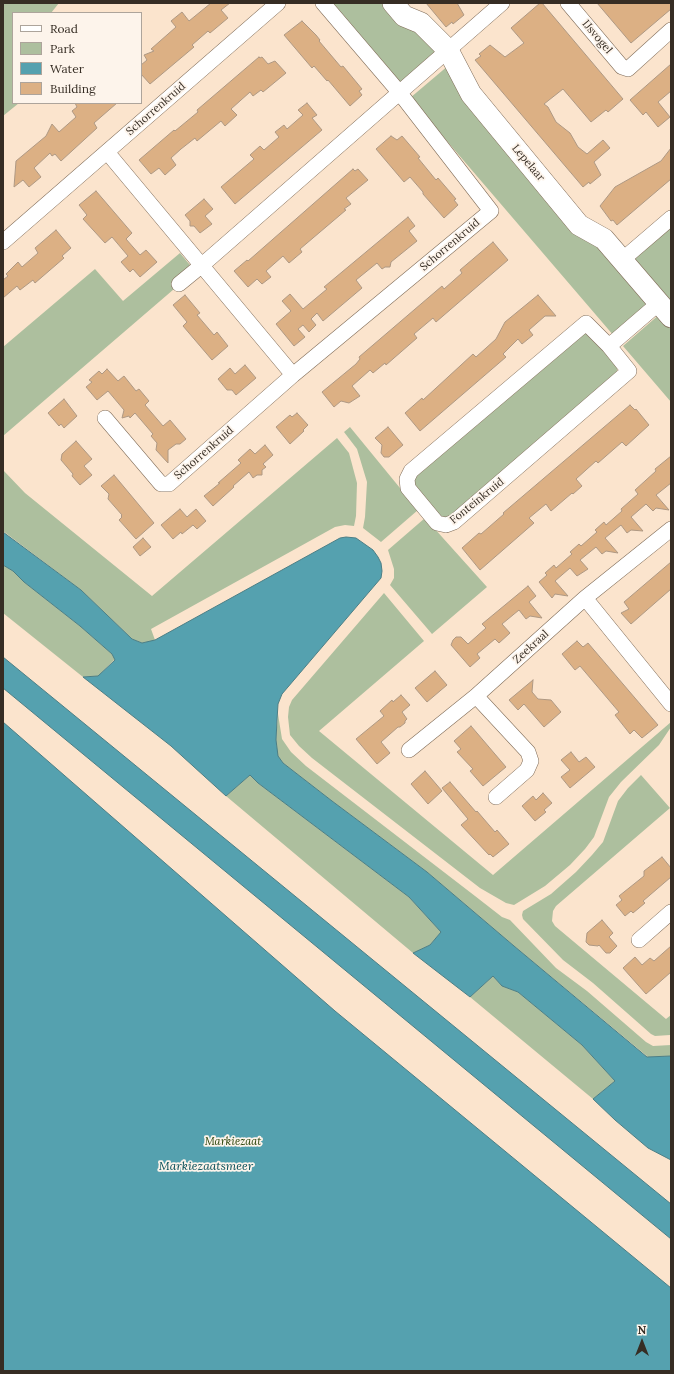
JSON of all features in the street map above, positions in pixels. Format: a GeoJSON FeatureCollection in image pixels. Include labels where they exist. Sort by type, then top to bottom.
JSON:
{"type":"FeatureCollection","features":[{"type":"Feature","properties":{"kind":"street","name":"Schorrenkruid"},"geometry":{"type":"LineString","coordinates":[[3,242],[278,3]]}},
{"type":"Feature","properties":{"kind":"street","name":"Schorrenkruid"},"geometry":{"type":"LineString","coordinates":[[105,418],[161,484],[169,484],[293,375],[491,211],[399,92],[323,3]]}},
{"type":"Feature","properties":{"kind":"street","name":"Lepelaar"},"geometry":{"type":"LineString","coordinates":[[393,3],[404,16],[421,23],[448,50],[471,94],[579,225],[604,239],[665,310]]}},
{"type":"Feature","properties":{"kind":"street"},"geometry":{"type":"LineString","coordinates":[[179,284],[502,3]]}},
{"type":"Feature","properties":{"kind":"street","name":"IJsvogel"},"geometry":{"type":"LineString","coordinates":[[568,3],[622,67],[628,69],[671,30]]}},
{"type":"Feature","properties":{"kind":"street"},"geometry":{"type":"LineString","coordinates":[[106,152],[293,375]]}},
{"type":"Feature","properties":{"kind":"street"},"geometry":{"type":"LineString","coordinates":[[622,260],[671,218]]}},
{"type":"Feature","properties":{"kind":"street"},"geometry":{"type":"LineString","coordinates":[[609,346],[665,310]]}},
{"type":"Feature","properties":{"kind":"street","name":"Fonteinkruid"},"geometry":{"type":"LineString","coordinates":[[586,323],[609,346],[629,371],[454,522],[446,526],[437,524],[408,488],[406,479],[411,471],[586,323]]}},
{"type":"Feature","properties":{"kind":"street","name":"Zeekraal"},"geometry":{"type":"LineString","coordinates":[[409,750],[476,696],[585,598],[671,529]]}},
{"type":"Feature","properties":{"kind":"street"},"geometry":{"type":"LineString","coordinates":[[585,598],[671,704]]}},
{"type":"Feature","properties":{"kind":"street"},"geometry":{"type":"LineString","coordinates":[[476,696],[528,752],[531,761],[527,770],[496,797]]}},
{"type":"Feature","properties":{"kind":"street"},"geometry":{"type":"LineString","coordinates":[[639,940],[671,912]]}},
{"type":"Feature","properties":{"kind":"green space"},"geometry":{"type":"Polygon","coordinates":[[[3,3],[59,3],[52,12],[12,12],[12,104],[18,104],[3,116],[3,3]]]}},
{"type":"Feature","properties":{"kind":"green space"},"geometry":{"type":"Polygon","coordinates":[[[329,3],[383,3],[441,55],[402,88],[329,3]]]}},
{"type":"Feature","properties":{"kind":"green space"},"geometry":{"type":"Polygon","coordinates":[[[449,65],[587,236],[653,303],[614,336],[410,98],[449,65]]]}},
{"type":"Feature","properties":{"kind":"green space"},"geometry":{"type":"Polygon","coordinates":[[[671,225],[671,301],[634,258],[671,225]]]}},
{"type":"Feature","properties":{"kind":"green space"},"geometry":{"type":"Polygon","coordinates":[[[180,253],[195,271],[3,436],[3,347],[95,269],[123,301],[180,253]]]}},
{"type":"Feature","properties":{"kind":"green space"},"geometry":{"type":"Polygon","coordinates":[[[661,313],[671,324],[671,402],[623,346],[661,313]]]}},
{"type":"Feature","properties":{"kind":"green space"},"geometry":{"type":"Polygon","coordinates":[[[579,334],[591,334],[617,365],[617,377],[451,518],[439,518],[413,485],[415,473],[579,334]]]}},
{"type":"Feature","properties":{"kind":"green space"},"geometry":{"type":"Polygon","coordinates":[[[350,427],[418,510],[381,542],[363,528],[367,482],[357,449],[344,432],[350,427]]]}},
{"type":"Feature","properties":{"kind":"green space"},"geometry":{"type":"Polygon","coordinates":[[[337,438],[349,453],[357,483],[356,516],[354,526],[345,525],[335,527],[151,629],[155,640],[152,642],[142,643],[132,639],[81,590],[3,531],[3,470],[25,493],[152,596],[337,438]]]}},
{"type":"Feature","properties":{"kind":"green space"},"geometry":{"type":"Polygon","coordinates":[[[425,518],[487,587],[432,634],[390,585],[394,578],[394,569],[388,550],[425,518]]]}},
{"type":"Feature","properties":{"kind":"green space"},"geometry":{"type":"Polygon","coordinates":[[[3,565],[13,571],[24,582],[80,626],[112,654],[115,659],[98,676],[83,677],[3,613],[3,565]]]}},
{"type":"Feature","properties":{"kind":"green space"},"geometry":{"type":"Polygon","coordinates":[[[384,593],[424,641],[319,731],[493,875],[671,722],[671,727],[659,745],[621,782],[609,797],[594,837],[585,849],[570,865],[545,886],[514,905],[506,903],[480,888],[312,758],[290,735],[288,717],[289,707],[292,700],[384,593]]]}},
{"type":"Feature","properties":{"kind":"green space"},"geometry":{"type":"Polygon","coordinates":[[[278,714],[282,739],[291,752],[306,766],[502,917],[510,920],[556,968],[587,991],[646,1042],[653,1046],[671,1045],[671,1056],[648,1057],[427,872],[283,763],[277,756],[276,740],[278,714]]]}},
{"type":"Feature","properties":{"kind":"green space"},"geometry":{"type":"Polygon","coordinates":[[[250,775],[258,783],[409,897],[441,932],[430,945],[413,953],[226,796],[250,775]]]}},
{"type":"Feature","properties":{"kind":"green space"},"geometry":{"type":"Polygon","coordinates":[[[641,775],[670,808],[556,906],[553,911],[552,921],[555,926],[666,1019],[671,1015],[670,1035],[655,1036],[651,1034],[593,983],[563,960],[523,919],[522,915],[523,911],[551,894],[576,872],[592,855],[603,842],[618,801],[641,775]]]}},
{"type":"Feature","properties":{"kind":"green space"},"geometry":{"type":"Polygon","coordinates":[[[493,976],[502,986],[518,992],[582,1045],[615,1081],[593,1099],[470,997],[493,976]]]}},
{"type":"Feature","properties":{"kind":"water"},"geometry":{"type":"Polygon","coordinates":[[[3,532],[81,590],[132,639],[142,643],[155,640],[340,538],[356,538],[373,550],[381,563],[381,578],[282,694],[278,704],[276,740],[278,756],[283,763],[427,872],[647,1057],[671,1056],[671,1160],[648,1148],[593,1099],[615,1081],[582,1045],[518,992],[502,986],[493,976],[470,997],[413,953],[430,945],[441,932],[409,897],[258,783],[250,775],[226,796],[171,746],[83,677],[98,676],[115,660],[112,654],[80,626],[24,582],[13,571],[3,565],[3,532]]]}},
{"type":"Feature","properties":{"kind":"water"},"geometry":{"type":"Polygon","coordinates":[[[3,657],[671,1204],[671,1239],[3,688],[3,657]]]}},
{"type":"Feature","properties":{"kind":"water","name":"Markiezaatsmeer"},"geometry":{"type":"Polygon","coordinates":[[[3,722],[335,1011],[671,1288],[671,1371],[3,1371],[3,722]]]}},
{"type":"Feature","properties":{"kind":"building"},"geometry":{"type":"Polygon","coordinates":[[[211,3],[230,3],[221,10],[228,18],[210,33],[208,31],[192,45],[194,47],[150,84],[142,75],[142,64],[147,60],[144,55],[154,51],[151,49],[176,27],[171,21],[182,12],[189,21],[211,3]]]}},
{"type":"Feature","properties":{"kind":"building"},"geometry":{"type":"Polygon","coordinates":[[[426,3],[457,3],[464,15],[453,24],[452,22],[446,27],[426,3]]]}},
{"type":"Feature","properties":{"kind":"building"},"geometry":{"type":"Polygon","coordinates":[[[540,3],[542,3],[623,99],[608,112],[606,110],[591,122],[563,89],[544,104],[548,107],[556,122],[570,133],[578,147],[587,154],[603,140],[610,148],[594,162],[601,175],[590,184],[589,182],[583,187],[475,60],[481,56],[479,54],[490,45],[505,57],[524,43],[511,28],[540,3]]]}},
{"type":"Feature","properties":{"kind":"building"},"geometry":{"type":"Polygon","coordinates":[[[597,3],[671,3],[671,9],[631,43],[597,3]]]}},
{"type":"Feature","properties":{"kind":"building"},"geometry":{"type":"Polygon","coordinates":[[[302,21],[316,35],[320,40],[319,41],[341,67],[343,66],[362,89],[359,91],[362,95],[350,106],[314,66],[312,68],[284,35],[302,21]]]}},
{"type":"Feature","properties":{"kind":"building"},"geometry":{"type":"Polygon","coordinates":[[[259,57],[262,57],[268,64],[275,61],[286,73],[263,92],[261,90],[253,96],[250,92],[231,109],[237,115],[225,126],[221,121],[197,141],[195,138],[181,149],[171,158],[176,165],[165,175],[159,168],[151,174],[139,160],[198,112],[197,110],[259,57]]]}},
{"type":"Feature","properties":{"kind":"building"},"geometry":{"type":"Polygon","coordinates":[[[671,64],[671,91],[658,102],[670,117],[658,127],[646,112],[643,115],[630,100],[671,64]]]}},
{"type":"Feature","properties":{"kind":"building"},"geometry":{"type":"Polygon","coordinates":[[[307,103],[317,115],[312,118],[322,130],[235,204],[221,187],[254,159],[250,155],[260,146],[264,150],[279,137],[275,132],[284,125],[287,129],[303,115],[298,110],[307,103]]]}},
{"type":"Feature","properties":{"kind":"building"},"geometry":{"type":"Polygon","coordinates":[[[76,104],[116,104],[94,123],[97,128],[61,161],[55,154],[52,156],[50,153],[34,168],[41,177],[29,187],[23,180],[14,187],[16,161],[46,136],[52,124],[59,132],[76,117],[72,111],[77,107],[76,104]]]}},
{"type":"Feature","properties":{"kind":"building"},"geometry":{"type":"Polygon","coordinates":[[[391,136],[397,140],[402,136],[420,157],[418,158],[436,180],[438,178],[456,199],[454,200],[458,205],[444,218],[410,177],[404,182],[376,149],[391,136]]]}},
{"type":"Feature","properties":{"kind":"building"},"geometry":{"type":"Polygon","coordinates":[[[671,148],[671,179],[617,225],[613,220],[611,221],[600,206],[615,187],[661,161],[671,148]]]}},
{"type":"Feature","properties":{"kind":"building"},"geometry":{"type":"Polygon","coordinates":[[[353,169],[355,171],[358,169],[368,180],[346,198],[351,204],[344,209],[346,210],[300,249],[302,252],[289,263],[283,256],[266,271],[271,277],[262,284],[257,279],[248,287],[234,271],[247,260],[248,261],[353,169]]]}},
{"type":"Feature","properties":{"kind":"building"},"geometry":{"type":"Polygon","coordinates":[[[96,191],[132,233],[126,239],[140,255],[146,250],[157,262],[140,277],[133,269],[130,272],[121,262],[128,256],[112,237],[105,243],[83,219],[87,215],[79,205],[96,191]]]}},
{"type":"Feature","properties":{"kind":"building"},"geometry":{"type":"Polygon","coordinates":[[[204,199],[213,209],[205,216],[212,224],[200,233],[194,226],[190,226],[190,221],[185,215],[204,199]]]}},
{"type":"Feature","properties":{"kind":"building"},"geometry":{"type":"Polygon","coordinates":[[[408,217],[415,226],[409,231],[417,241],[391,262],[390,267],[385,267],[382,269],[377,263],[356,280],[362,288],[323,321],[317,313],[311,319],[316,325],[309,332],[303,325],[298,329],[305,337],[294,346],[276,324],[291,311],[282,301],[290,294],[303,309],[327,289],[324,287],[408,217]]]}},
{"type":"Feature","properties":{"kind":"building"},"geometry":{"type":"Polygon","coordinates":[[[56,230],[71,248],[62,256],[64,258],[35,283],[33,280],[20,290],[17,286],[3,298],[3,280],[8,276],[6,274],[18,262],[22,267],[38,253],[35,248],[56,230]]]}},
{"type":"Feature","properties":{"kind":"building"},"geometry":{"type":"Polygon","coordinates":[[[493,242],[508,260],[436,322],[433,318],[414,334],[417,338],[386,365],[385,363],[373,373],[370,370],[352,386],[360,396],[349,403],[341,401],[334,407],[322,392],[356,364],[360,359],[359,357],[442,286],[444,289],[462,273],[460,270],[493,242]]]}},
{"type":"Feature","properties":{"kind":"building"},"geometry":{"type":"Polygon","coordinates":[[[185,295],[200,313],[197,315],[214,335],[217,332],[228,346],[212,360],[183,326],[187,322],[173,305],[185,295]]]}},
{"type":"Feature","properties":{"kind":"building"},"geometry":{"type":"Polygon","coordinates":[[[538,295],[556,316],[545,316],[529,330],[533,335],[522,344],[518,339],[503,354],[506,357],[420,431],[405,413],[422,398],[423,400],[473,354],[476,357],[496,339],[505,322],[538,295]]]}},
{"type":"Feature","properties":{"kind":"building"},"geometry":{"type":"Polygon","coordinates":[[[245,365],[256,378],[236,395],[232,390],[227,390],[218,379],[230,368],[235,374],[245,365]]]}},
{"type":"Feature","properties":{"kind":"building"},"geometry":{"type":"Polygon","coordinates":[[[107,369],[118,381],[124,376],[136,391],[139,389],[149,401],[145,405],[163,426],[170,420],[186,439],[168,450],[168,463],[156,450],[157,443],[151,436],[153,434],[135,413],[130,418],[129,416],[122,418],[124,410],[108,391],[97,400],[86,387],[92,382],[89,380],[99,371],[102,374],[107,369]]]}},
{"type":"Feature","properties":{"kind":"building"},"geometry":{"type":"Polygon","coordinates":[[[64,399],[77,416],[64,428],[61,424],[59,426],[48,413],[64,399]]]}},
{"type":"Feature","properties":{"kind":"building"},"geometry":{"type":"Polygon","coordinates":[[[630,405],[635,410],[636,409],[649,425],[626,446],[622,442],[598,463],[596,461],[576,479],[582,486],[573,494],[572,493],[551,511],[546,504],[529,518],[534,523],[480,570],[462,548],[479,533],[481,534],[504,514],[503,513],[630,405]]]}},
{"type":"Feature","properties":{"kind":"building"},"geometry":{"type":"Polygon","coordinates":[[[297,413],[308,425],[303,430],[304,431],[290,444],[276,427],[290,415],[292,417],[297,413]]]}},
{"type":"Feature","properties":{"kind":"building"},"geometry":{"type":"Polygon","coordinates":[[[388,427],[403,445],[389,457],[384,457],[381,453],[382,445],[375,438],[388,427]]]}},
{"type":"Feature","properties":{"kind":"building"},"geometry":{"type":"Polygon","coordinates":[[[76,441],[92,459],[84,466],[92,475],[80,485],[61,460],[62,454],[76,441]]]}},
{"type":"Feature","properties":{"kind":"building"},"geometry":{"type":"Polygon","coordinates":[[[265,445],[273,455],[263,464],[266,467],[262,470],[262,475],[257,475],[253,478],[249,472],[213,506],[204,496],[241,463],[238,460],[250,449],[255,454],[265,445]]]}},
{"type":"Feature","properties":{"kind":"building"},"geometry":{"type":"Polygon","coordinates":[[[671,456],[671,483],[656,495],[669,510],[656,508],[653,511],[646,504],[631,517],[643,531],[631,530],[627,533],[621,525],[605,538],[618,553],[606,551],[602,554],[596,547],[580,560],[588,569],[577,576],[570,568],[555,581],[568,596],[555,594],[552,598],[539,582],[547,575],[545,573],[554,565],[556,568],[572,554],[570,552],[579,544],[581,546],[597,532],[595,530],[604,522],[606,525],[622,511],[621,509],[638,494],[635,490],[656,471],[655,469],[671,456]]]}},
{"type":"Feature","properties":{"kind":"building"},"geometry":{"type":"Polygon","coordinates":[[[114,475],[154,523],[136,539],[119,520],[122,515],[108,499],[109,494],[101,486],[114,475]]]}},
{"type":"Feature","properties":{"kind":"building"},"geometry":{"type":"Polygon","coordinates":[[[180,509],[187,517],[196,509],[206,521],[197,529],[193,525],[173,539],[161,525],[180,509]]]}},
{"type":"Feature","properties":{"kind":"building"},"geometry":{"type":"Polygon","coordinates":[[[143,538],[151,547],[140,556],[133,547],[143,538]]]}},
{"type":"Feature","properties":{"kind":"building"},"geometry":{"type":"Polygon","coordinates":[[[671,562],[671,589],[631,624],[621,613],[629,609],[624,602],[671,562]]]}},
{"type":"Feature","properties":{"kind":"building"},"geometry":{"type":"Polygon","coordinates":[[[528,586],[536,596],[529,602],[542,618],[530,616],[526,619],[519,610],[502,624],[510,633],[499,643],[495,639],[477,654],[480,658],[470,667],[451,645],[453,640],[456,637],[461,637],[468,644],[486,628],[482,624],[528,586]]]}},
{"type":"Feature","properties":{"kind":"building"},"geometry":{"type":"Polygon","coordinates":[[[577,641],[583,647],[588,643],[658,725],[642,738],[634,730],[630,734],[615,715],[619,712],[580,666],[575,670],[562,654],[577,641]]]}},
{"type":"Feature","properties":{"kind":"building"},"geometry":{"type":"Polygon","coordinates":[[[435,671],[447,685],[427,702],[415,688],[435,671]]]}},
{"type":"Feature","properties":{"kind":"building"},"geometry":{"type":"Polygon","coordinates":[[[533,680],[532,692],[538,699],[551,700],[561,712],[544,727],[524,704],[518,710],[509,700],[533,680]]]}},
{"type":"Feature","properties":{"kind":"building"},"geometry":{"type":"Polygon","coordinates":[[[401,695],[410,705],[402,712],[407,719],[405,723],[398,727],[381,742],[390,753],[377,764],[356,739],[384,716],[380,711],[392,700],[393,702],[401,695]]]}},
{"type":"Feature","properties":{"kind":"building"},"geometry":{"type":"Polygon","coordinates":[[[471,726],[506,767],[483,786],[470,771],[473,769],[457,752],[461,749],[454,741],[471,726]]]}},
{"type":"Feature","properties":{"kind":"building"},"geometry":{"type":"Polygon","coordinates":[[[571,752],[579,762],[586,757],[595,767],[570,788],[561,777],[570,770],[561,760],[571,752]]]}},
{"type":"Feature","properties":{"kind":"building"},"geometry":{"type":"Polygon","coordinates":[[[425,771],[442,791],[428,804],[411,784],[425,771]]]}},
{"type":"Feature","properties":{"kind":"building"},"geometry":{"type":"Polygon","coordinates":[[[450,782],[495,832],[497,830],[509,844],[493,857],[490,854],[489,855],[461,825],[468,819],[442,788],[450,782]]]}},
{"type":"Feature","properties":{"kind":"building"},"geometry":{"type":"Polygon","coordinates":[[[543,793],[552,803],[544,810],[546,812],[535,821],[522,806],[533,796],[536,800],[543,793]]]}},
{"type":"Feature","properties":{"kind":"building"},"geometry":{"type":"Polygon","coordinates":[[[662,857],[671,868],[671,877],[643,901],[645,903],[633,913],[631,911],[625,916],[616,905],[622,900],[619,896],[644,876],[644,871],[662,857]]]}},
{"type":"Feature","properties":{"kind":"building"},"geometry":{"type":"Polygon","coordinates":[[[602,920],[613,933],[609,937],[617,946],[610,953],[606,953],[599,945],[589,945],[586,942],[587,933],[602,920]]]}},
{"type":"Feature","properties":{"kind":"building"},"geometry":{"type":"Polygon","coordinates":[[[671,946],[671,972],[646,994],[623,968],[635,957],[642,965],[650,958],[654,961],[671,946]]]}},
{"type":"Feature","properties":{"kind":"park label","name":"Markiezaat"},"geometry":{"type":"Point","coordinates":[233,1142]}}]}
